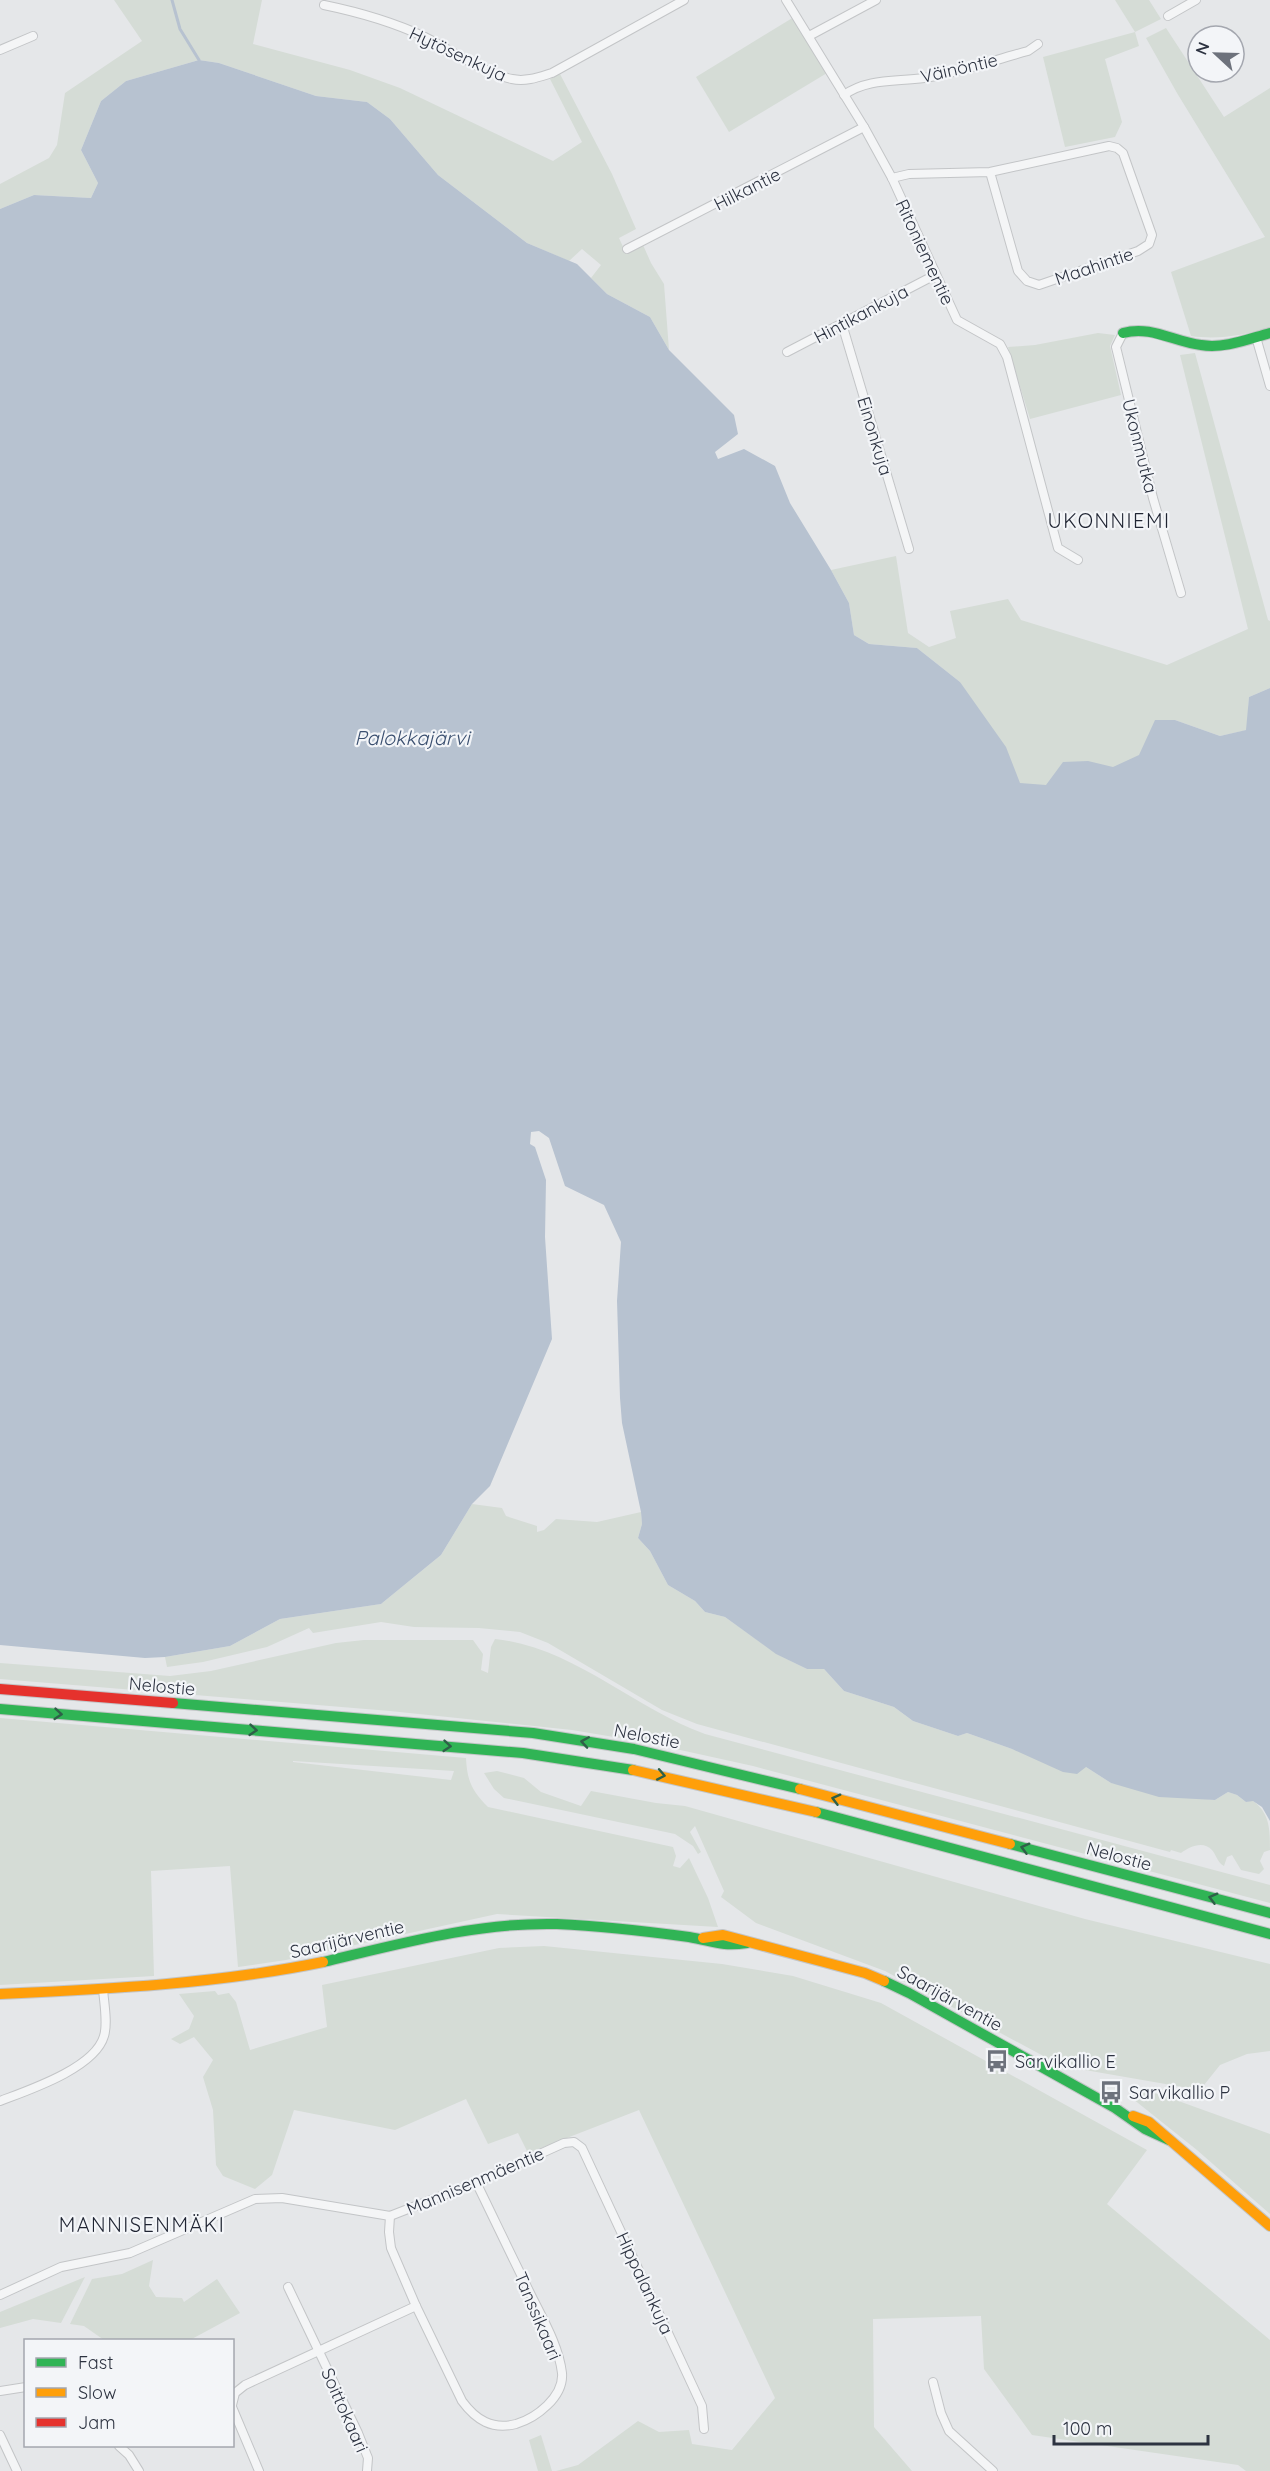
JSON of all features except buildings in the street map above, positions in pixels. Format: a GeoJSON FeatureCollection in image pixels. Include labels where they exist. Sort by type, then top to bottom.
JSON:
{"type":"FeatureCollection","features":[{"type":"Feature","properties":{"kind":"main road"},"geometry":{"type":"LineString","coordinates":[[1123,333],[1134,328],[1188,343],[1214,346],[1270,333]]}},
{"type":"Feature","properties":{"kind":"main road","name":"Nelostie"},"geometry":{"type":"LineString","coordinates":[[0,1689],[533,1733],[634,1749],[730,1771],[1270,1913]]}},
{"type":"Feature","properties":{"kind":"main road","name":"Nelostie"},"geometry":{"type":"LineString","coordinates":[[0,1709],[450,1746],[601,1764],[695,1782],[777,1802],[1270,1934]]}},
{"type":"Feature","properties":{"kind":"main road","name":"Saarijärventie"},"geometry":{"type":"LineString","coordinates":[[0,1994],[103,1989],[256,1975],[420,1939],[487,1927],[557,1925],[700,1938],[722,1946],[747,1943],[844,1966],[889,1983],[1124,2113],[1145,2129],[1169,2140],[1270,2226]]}},
{"type":"Feature","properties":{"kind":"street","name":"Hytösenkuja"},"geometry":{"type":"LineString","coordinates":[[324,5],[389,22],[500,75],[513,80],[529,80],[552,73],[684,0]]}},
{"type":"Feature","properties":{"kind":"street","name":"Ritoniementie"},"geometry":{"type":"LineString","coordinates":[[786,0],[864,127],[892,178],[957,320],[999,344],[1007,357],[1058,548],[1078,560]]}},
{"type":"Feature","properties":{"kind":"street"},"geometry":{"type":"LineString","coordinates":[[809,36],[876,0]]}},
{"type":"Feature","properties":{"kind":"street"},"geometry":{"type":"LineString","coordinates":[[1168,16],[1196,0]]}},
{"type":"Feature","properties":{"kind":"street"},"geometry":{"type":"LineString","coordinates":[[0,50],[33,36]]}},
{"type":"Feature","properties":{"kind":"street","name":"Väinöntie"},"geometry":{"type":"LineString","coordinates":[[844,95],[855,87],[877,82],[926,78],[1028,51],[1038,44]]}},
{"type":"Feature","properties":{"kind":"street","name":"Hilkantie"},"geometry":{"type":"LineString","coordinates":[[627,249],[864,127]]}},
{"type":"Feature","properties":{"kind":"street","name":"Maahintie"},"geometry":{"type":"LineString","coordinates":[[892,178],[909,174],[990,172],[1109,146],[1117,148],[1123,153],[1152,235],[1149,244],[1138,251],[1039,285],[1027,281],[1018,271],[990,172]]}},
{"type":"Feature","properties":{"kind":"street","name":"Hintikankuja"},"geometry":{"type":"LineString","coordinates":[[788,352],[936,275]]}},
{"type":"Feature","properties":{"kind":"street","name":"Einonkuja"},"geometry":{"type":"LineString","coordinates":[[842,324],[909,549]]}},
{"type":"Feature","properties":{"kind":"street","name":"Ukonmutka"},"geometry":{"type":"LineString","coordinates":[[1123,333],[1116,347],[1153,498],[1181,593]]}},
{"type":"Feature","properties":{"kind":"street"},"geometry":{"type":"LineString","coordinates":[[1256,337],[1270,386]]}},
{"type":"Feature","properties":{"kind":"street"},"geometry":{"type":"LineString","coordinates":[[0,2101],[64,2073],[85,2062],[96,2052],[104,2035],[103,1989]]}},
{"type":"Feature","properties":{"kind":"street","name":"Mannisenmäentie"},"geometry":{"type":"LineString","coordinates":[[0,2295],[61,2267],[130,2253],[255,2199],[282,2198],[390,2216],[476,2182],[564,2143],[574,2142]]}},
{"type":"Feature","properties":{"kind":"street","name":"Hippalankuja"},"geometry":{"type":"LineString","coordinates":[[574,2142],[582,2148],[702,2406],[704,2429]]}},
{"type":"Feature","properties":{"kind":"street","name":"Tanssikaari"},"geometry":{"type":"LineString","coordinates":[[390,2216],[391,2248],[455,2389],[471,2414],[486,2423],[504,2427],[520,2422],[550,2404],[557,2393],[563,2375],[555,2344],[476,2182]]}},
{"type":"Feature","properties":{"kind":"street","name":"Soittokaari"},"geometry":{"type":"LineString","coordinates":[[288,2287],[358,2433],[368,2458],[367,2471]]}},
{"type":"Feature","properties":{"kind":"street","name":"Soittokaari"},"geometry":{"type":"LineString","coordinates":[[234,2397],[235,2393],[245,2385],[416,2306]]}},
{"type":"Feature","properties":{"kind":"street"},"geometry":{"type":"LineString","coordinates":[[933,2382],[941,2413],[949,2431],[993,2471]]}},
{"type":"Feature","properties":{"kind":"street"},"geometry":{"type":"LineString","coordinates":[[0,2391],[24,2387]]}},
{"type":"Feature","properties":{"kind":"street","name":"Soittokaari"},"geometry":{"type":"LineString","coordinates":[[234,2411],[259,2471]]}},
{"type":"Feature","properties":{"kind":"street"},"geometry":{"type":"LineString","coordinates":[[0,2435],[17,2471]]}},
{"type":"Feature","properties":{"kind":"street"},"geometry":{"type":"LineString","coordinates":[[121,2447],[139,2471]]}},
{"type":"Feature","properties":{"kind":"shaded area"},"geometry":{"type":"Polygon","coordinates":[[[114,0],[262,0],[253,44],[350,70],[400,88],[553,161],[582,142],[550,79],[560,74],[612,174],[636,229],[619,238],[624,249],[643,245],[664,284],[669,350],[650,317],[607,294],[591,278],[601,265],[582,249],[569,261],[527,243],[438,175],[390,119],[367,102],[316,96],[219,63],[199,60],[126,81],[101,101],[81,150],[98,183],[91,198],[34,195],[0,209],[0,184],[49,158],[57,145],[65,93],[142,41],[114,0]]]}},
{"type":"Feature","properties":{"kind":"shaded area"},"geometry":{"type":"Polygon","coordinates":[[[1115,0],[1149,0],[1161,19],[1135,32],[1115,0]]]}},
{"type":"Feature","properties":{"kind":"shaded area"},"geometry":{"type":"Polygon","coordinates":[[[794,17],[827,73],[729,132],[696,77],[794,17]]]}},
{"type":"Feature","properties":{"kind":"shaded area"},"geometry":{"type":"Polygon","coordinates":[[[1166,28],[1186,59],[1186,84],[1202,84],[1224,117],[1270,88],[1270,328],[1231,336],[1191,336],[1171,272],[1265,237],[1146,38],[1166,28]]]}},
{"type":"Feature","properties":{"kind":"shaded area"},"geometry":{"type":"Polygon","coordinates":[[[1135,32],[1139,46],[1105,59],[1122,122],[1115,137],[1065,147],[1043,57],[1135,32]]]}},
{"type":"Feature","properties":{"kind":"shaded area"},"geometry":{"type":"Polygon","coordinates":[[[1098,333],[1115,335],[1110,346],[1121,395],[1030,419],[1008,347],[1035,345],[1098,333]]]}},
{"type":"Feature","properties":{"kind":"shaded area"},"geometry":{"type":"Polygon","coordinates":[[[1195,353],[1270,621],[1270,688],[1249,697],[1247,730],[1220,736],[1175,720],[1146,772],[1023,802],[960,682],[917,648],[869,644],[854,635],[849,603],[831,570],[896,556],[908,633],[929,647],[956,638],[950,611],[1008,599],[1021,620],[1167,665],[1248,629],[1180,355],[1195,353]]]}},
{"type":"Feature","properties":{"kind":"shaded area"},"geometry":{"type":"Polygon","coordinates":[[[472,1504],[502,1508],[506,1516],[537,1526],[537,1532],[544,1530],[556,1519],[597,1522],[641,1512],[642,1524],[638,1538],[650,1551],[668,1585],[695,1601],[705,1612],[725,1617],[777,1654],[807,1669],[824,1669],[844,1691],[894,1707],[913,1721],[958,1736],[967,1733],[1012,1749],[1086,1767],[1111,1783],[1215,1800],[1228,1792],[1246,1802],[1252,1800],[1262,1810],[1268,1822],[1270,1850],[1264,1852],[1260,1861],[1264,1869],[1259,1874],[1241,1870],[1232,1855],[1227,1857],[1224,1866],[1212,1850],[1204,1845],[1192,1847],[1181,1853],[1171,1850],[1170,1852],[697,1724],[662,1710],[548,1643],[520,1632],[479,1628],[414,1627],[381,1622],[313,1633],[309,1628],[267,1647],[203,1662],[167,1667],[165,1657],[230,1646],[280,1619],[381,1604],[441,1555],[472,1504]]]}},
{"type":"Feature","properties":{"kind":"shaded area"},"geometry":{"type":"Polygon","coordinates":[[[495,1639],[523,1644],[551,1654],[679,1723],[705,1734],[1270,1885],[1270,1903],[753,1766],[644,1742],[572,1730],[390,1711],[0,1679],[0,1663],[170,1676],[211,1671],[336,1643],[364,1640],[473,1640],[483,1654],[481,1670],[488,1673],[491,1647],[495,1639]]]}},
{"type":"Feature","properties":{"kind":"shaded area"},"geometry":{"type":"Polygon","coordinates":[[[0,1718],[466,1758],[471,1785],[488,1807],[673,1847],[676,1856],[673,1866],[680,1868],[689,1858],[708,1898],[718,1927],[497,1914],[286,1960],[238,1967],[230,1866],[151,1871],[154,1976],[0,1985],[0,1718]],[[293,1761],[451,1780],[454,1771],[293,1761]]]}},
{"type":"Feature","properties":{"kind":"shaded area"},"geometry":{"type":"Polygon","coordinates":[[[497,1771],[524,1778],[541,1792],[581,1806],[591,1791],[685,1806],[1085,1919],[1270,1964],[1270,2051],[1247,2054],[1220,2065],[1200,2090],[1062,2066],[885,1971],[756,1923],[721,1897],[724,1891],[695,1826],[690,1832],[701,1852],[698,1854],[693,1846],[675,1834],[504,1798],[494,1789],[484,1773],[497,1771]]]}},
{"type":"Feature","properties":{"kind":"shaded area"},"geometry":{"type":"Polygon","coordinates":[[[544,1946],[722,1964],[793,1976],[881,2003],[1147,2150],[1107,2204],[1270,2340],[1270,2471],[1246,2471],[1238,2465],[1032,2435],[984,2369],[981,2316],[873,2319],[874,2427],[912,2471],[556,2471],[578,2465],[638,2421],[659,2432],[689,2430],[692,2444],[732,2450],[775,2398],[639,2110],[528,2153],[518,2133],[488,2144],[466,2099],[395,2130],[294,2110],[272,2175],[255,2189],[223,2176],[216,2165],[213,2110],[203,2077],[213,2060],[194,2037],[180,2044],[171,2039],[189,2029],[194,2016],[179,1994],[215,1991],[218,1995],[229,1993],[236,2002],[250,2050],[327,2027],[322,1985],[499,1948],[544,1946]]]}},
{"type":"Feature","properties":{"kind":"shaded area"},"geometry":{"type":"Polygon","coordinates":[[[1139,2092],[1159,2094],[1270,2134],[1270,2214],[1197,2150],[1128,2095],[1139,2092]]]}},
{"type":"Feature","properties":{"kind":"shaded area"},"geometry":{"type":"Polygon","coordinates":[[[153,2260],[149,2286],[156,2297],[182,2298],[184,2302],[217,2279],[240,2313],[192,2339],[103,2339],[84,2326],[70,2324],[92,2279],[122,2274],[153,2260]]]}},
{"type":"Feature","properties":{"kind":"shaded area"},"geometry":{"type":"Polygon","coordinates":[[[85,2277],[61,2323],[33,2319],[0,2328],[0,2312],[85,2277]]]}},
{"type":"Feature","properties":{"kind":"shaded area"},"geometry":{"type":"Polygon","coordinates":[[[541,2435],[552,2471],[538,2471],[529,2440],[541,2435]]]}},
{"type":"Feature","properties":{"kind":"water","name":"Palokkajärvi"},"geometry":{"type":"Polygon","coordinates":[[[199,60],[219,63],[316,96],[367,102],[390,119],[438,175],[527,243],[577,264],[607,294],[650,317],[669,350],[734,415],[738,434],[715,452],[718,459],[744,449],[775,466],[790,503],[849,603],[854,635],[869,644],[917,648],[960,682],[1006,747],[1020,783],[1046,785],[1063,762],[1088,761],[1113,767],[1139,755],[1155,720],[1175,720],[1220,736],[1246,730],[1249,697],[1270,688],[1270,1821],[1262,1807],[1253,1801],[1246,1802],[1228,1792],[1215,1800],[1159,1797],[1111,1783],[1086,1767],[1077,1774],[1063,1772],[1012,1749],[967,1733],[958,1736],[913,1721],[894,1707],[844,1691],[824,1669],[807,1669],[776,1654],[725,1617],[705,1612],[695,1601],[668,1585],[650,1551],[638,1538],[642,1524],[641,1512],[622,1423],[617,1301],[621,1242],[604,1205],[565,1186],[549,1138],[539,1131],[531,1132],[530,1144],[535,1147],[546,1180],[545,1237],[552,1339],[490,1486],[472,1504],[441,1555],[381,1604],[280,1619],[230,1646],[165,1657],[145,1658],[0,1645],[0,209],[34,195],[91,198],[98,183],[81,150],[101,101],[126,81],[199,60]]]}},
{"type":"Feature","properties":{"kind":"waterway"},"geometry":{"type":"LineString","coordinates":[[172,0],[180,29],[199,60]]}},
{"type":"Feature","properties":{"kind":"traffic: fast"},"geometry":{"type":"LineString","coordinates":[[1123,333],[1153,332],[1210,346],[1236,343],[1270,333]]}},
{"type":"Feature","properties":{"kind":"traffic: fast"},"geometry":{"type":"LineString","coordinates":[[173,1703],[533,1733],[634,1749],[800,1789]]}},
{"type":"Feature","properties":{"kind":"traffic: fast"},"geometry":{"type":"LineString","coordinates":[[0,1709],[523,1753],[633,1770]]}},
{"type":"Feature","properties":{"kind":"traffic: fast"},"geometry":{"type":"LineString","coordinates":[[816,1812],[1270,1934]]}},
{"type":"Feature","properties":{"kind":"traffic: fast"},"geometry":{"type":"LineString","coordinates":[[1010,1844],[1270,1913]]}},
{"type":"Feature","properties":{"kind":"traffic: fast"},"geometry":{"type":"LineString","coordinates":[[323,1962],[468,1930],[527,1924],[606,1927],[689,1937],[724,1944],[747,1943]]}},
{"type":"Feature","properties":{"kind":"traffic: fast"},"geometry":{"type":"LineString","coordinates":[[884,1981],[1115,2108],[1145,2129],[1169,2140]]}},
{"type":"Feature","properties":{"kind":"traffic: slow"},"geometry":{"type":"LineString","coordinates":[[633,1770],[816,1812]]}},
{"type":"Feature","properties":{"kind":"traffic: slow"},"geometry":{"type":"LineString","coordinates":[[800,1789],[1010,1844]]}},
{"type":"Feature","properties":{"kind":"traffic: slow"},"geometry":{"type":"LineString","coordinates":[[703,1938],[723,1935],[865,1973],[884,1981]]}},
{"type":"Feature","properties":{"kind":"traffic: slow"},"geometry":{"type":"LineString","coordinates":[[0,1994],[203,1980],[243,1976],[323,1962]]}},
{"type":"Feature","properties":{"kind":"traffic: slow"},"geometry":{"type":"LineString","coordinates":[[1133,2116],[1149,2122],[1270,2226]]}},
{"type":"Feature","properties":{"kind":"traffic: jam"},"geometry":{"type":"LineString","coordinates":[[0,1689],[173,1703]]}},
{"type":"Feature","properties":{"kind":"place","name":"Sarvikallio E"},"geometry":{"type":"Point","coordinates":[997,2061]}},
{"type":"Feature","properties":{"kind":"place","name":"Sarvikallio P"},"geometry":{"type":"Point","coordinates":[1111,2092]}},
{"type":"Feature","properties":{"kind":"district","name":"UKONNIEMI"},"geometry":{"type":"Point","coordinates":[1109,520]}},
{"type":"Feature","properties":{"kind":"district","name":"MANNISENMÄKI"},"geometry":{"type":"Point","coordinates":[142,2224]}}]}
